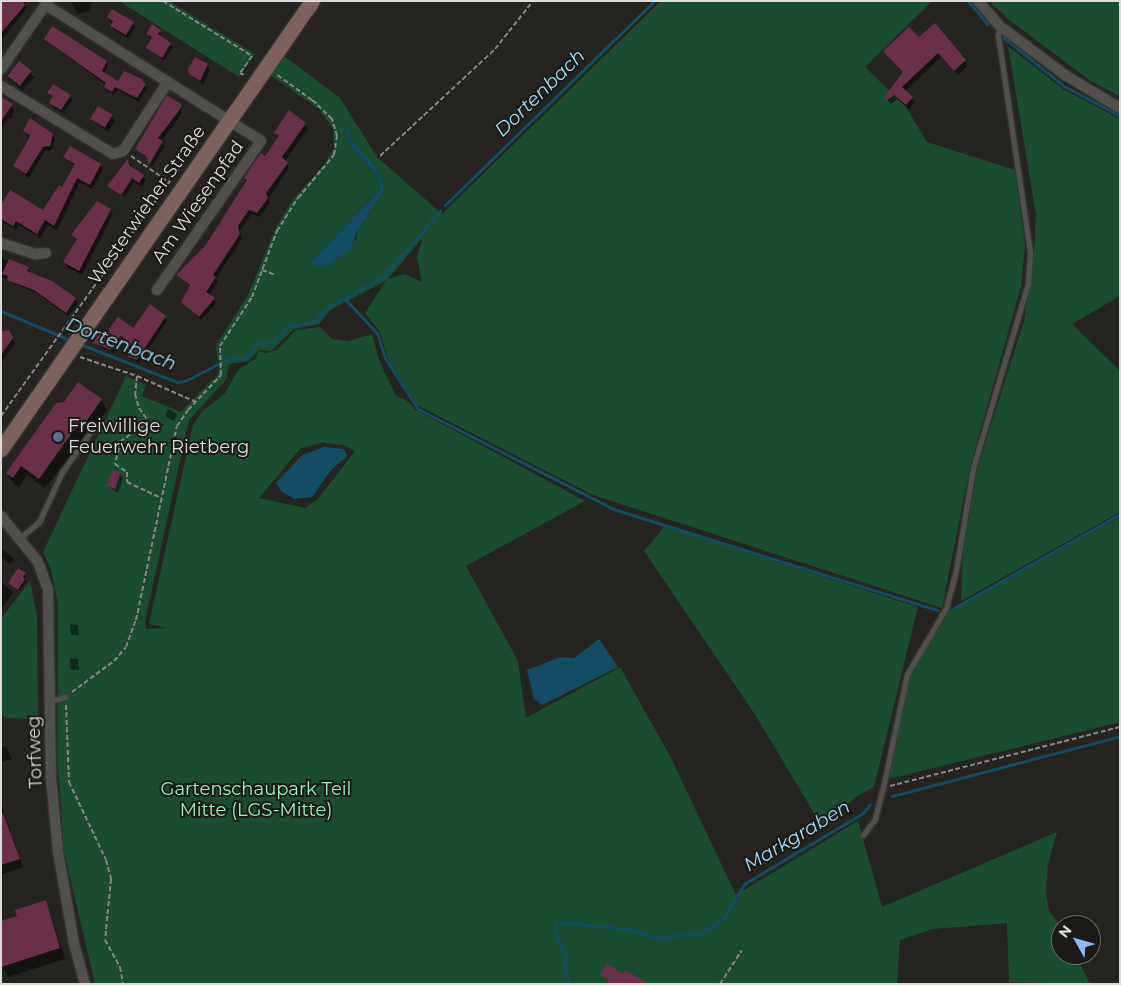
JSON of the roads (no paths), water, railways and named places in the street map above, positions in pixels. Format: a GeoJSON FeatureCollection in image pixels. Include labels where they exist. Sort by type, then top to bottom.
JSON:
{"type":"FeatureCollection","features":[{"type":"Feature","properties":{"kind":"main road","name":"Westerwieher Straße"},"geometry":{"type":"LineString","coordinates":[[1,449],[12,431],[72,354],[82,330],[175,186],[229,119],[312,1]]}},
{"type":"Feature","properties":{"kind":"main road","name":"Westerwieher Straße"},"geometry":{"type":"LineString","coordinates":[[1,442],[12,431]]}},
{"type":"Feature","properties":{"kind":"street"},"geometry":{"type":"LineString","coordinates":[[978,1],[1001,28],[1065,75],[1120,108]]}},
{"type":"Feature","properties":{"kind":"street"},"geometry":{"type":"LineString","coordinates":[[1,69],[47,3],[168,82],[229,119]]}},
{"type":"Feature","properties":{"kind":"street"},"geometry":{"type":"LineString","coordinates":[[1,86],[103,150],[113,154],[123,151],[168,82]]}},
{"type":"Feature","properties":{"kind":"street","name":"Am Wiesenpfad"},"geometry":{"type":"LineString","coordinates":[[157,290],[261,141],[229,119]]}},
{"type":"Feature","properties":{"kind":"street"},"geometry":{"type":"LineString","coordinates":[[1,243],[35,254],[46,253]]}},
{"type":"Feature","properties":{"kind":"street","name":"Torfweg"},"geometry":{"type":"LineString","coordinates":[[1,516],[21,537],[38,562],[48,589],[51,778],[58,851],[74,944],[84,984]]}},
{"type":"Feature","properties":{"kind":"street","name":"Torfweg"},"geometry":{"type":"LineString","coordinates":[[1,523],[12,528]]}},
{"type":"Feature","properties":{"kind":"lane"},"geometry":{"type":"LineString","coordinates":[[863,834],[874,819],[883,788],[907,674],[946,608],[956,570],[973,468],[1028,283],[1030,252],[998,34],[1001,28]]}},
{"type":"Feature","properties":{"kind":"lane"},"geometry":{"type":"LineString","coordinates":[[21,537],[39,522],[62,472],[94,427]]}},
{"type":"Feature","properties":{"kind":"lane"},"geometry":{"type":"LineString","coordinates":[[50,701],[65,697]]}},
{"type":"Feature","properties":{"kind":"water"},"geometry":{"type":"Polygon","coordinates":[[[349,126],[351,140],[376,167],[385,189],[357,232],[350,250],[330,264],[319,267],[310,262],[380,190],[376,174],[351,147],[345,127],[349,126]]]}},
{"type":"Feature","properties":{"kind":"water"},"geometry":{"type":"Polygon","coordinates":[[[324,447],[344,449],[347,456],[332,469],[312,497],[294,499],[282,492],[276,483],[302,455],[324,447]]]}},
{"type":"Feature","properties":{"kind":"water"},"geometry":{"type":"Polygon","coordinates":[[[599,639],[618,667],[542,705],[534,699],[527,670],[560,657],[574,658],[599,639]]]}},
{"type":"Feature","properties":{"kind":"waterway","name":"Dortenbach"},"geometry":{"type":"LineString","coordinates":[[445,205],[654,1]]}},
{"type":"Feature","properties":{"kind":"waterway"},"geometry":{"type":"LineString","coordinates":[[968,1],[987,24]]}},
{"type":"Feature","properties":{"kind":"waterway"},"geometry":{"type":"LineString","coordinates":[[1004,38],[1064,86],[1120,116]]}},
{"type":"Feature","properties":{"kind":"waterway","name":"Dortenbach"},"geometry":{"type":"LineString","coordinates":[[80,344],[177,382],[185,381],[230,358],[246,358],[257,342],[273,342],[288,326],[314,322],[328,307],[384,276],[440,211]]}},
{"type":"Feature","properties":{"kind":"waterway"},"geometry":{"type":"LineString","coordinates":[[344,298],[377,333],[385,358],[418,409],[613,509],[938,610]]}},
{"type":"Feature","properties":{"kind":"waterway","name":"Dortenbach"},"geometry":{"type":"LineString","coordinates":[[1,311],[70,340]]}},
{"type":"Feature","properties":{"kind":"waterway"},"geometry":{"type":"LineString","coordinates":[[952,609],[1120,514]]}},
{"type":"Feature","properties":{"kind":"waterway","name":"Markgraben"},"geometry":{"type":"LineString","coordinates":[[892,796],[1120,736]]}},
{"type":"Feature","properties":{"kind":"waterway","name":"Markgraben"},"geometry":{"type":"LineString","coordinates":[[570,984],[564,967],[566,957],[554,929],[557,922],[630,929],[655,937],[699,934],[723,919],[744,884],[863,813],[870,804]]}},
{"type":"Feature","properties":{"kind":"place","name":"Freiwillige Feuerwehr Rietberg"},"geometry":{"type":"Point","coordinates":[58,437]}},
{"type":"Feature","properties":{"kind":"park label","name":"Gartenschaupark Teil Mitte (LGS-Mitte)"},"geometry":{"type":"Point","coordinates":[256,800]}}]}
